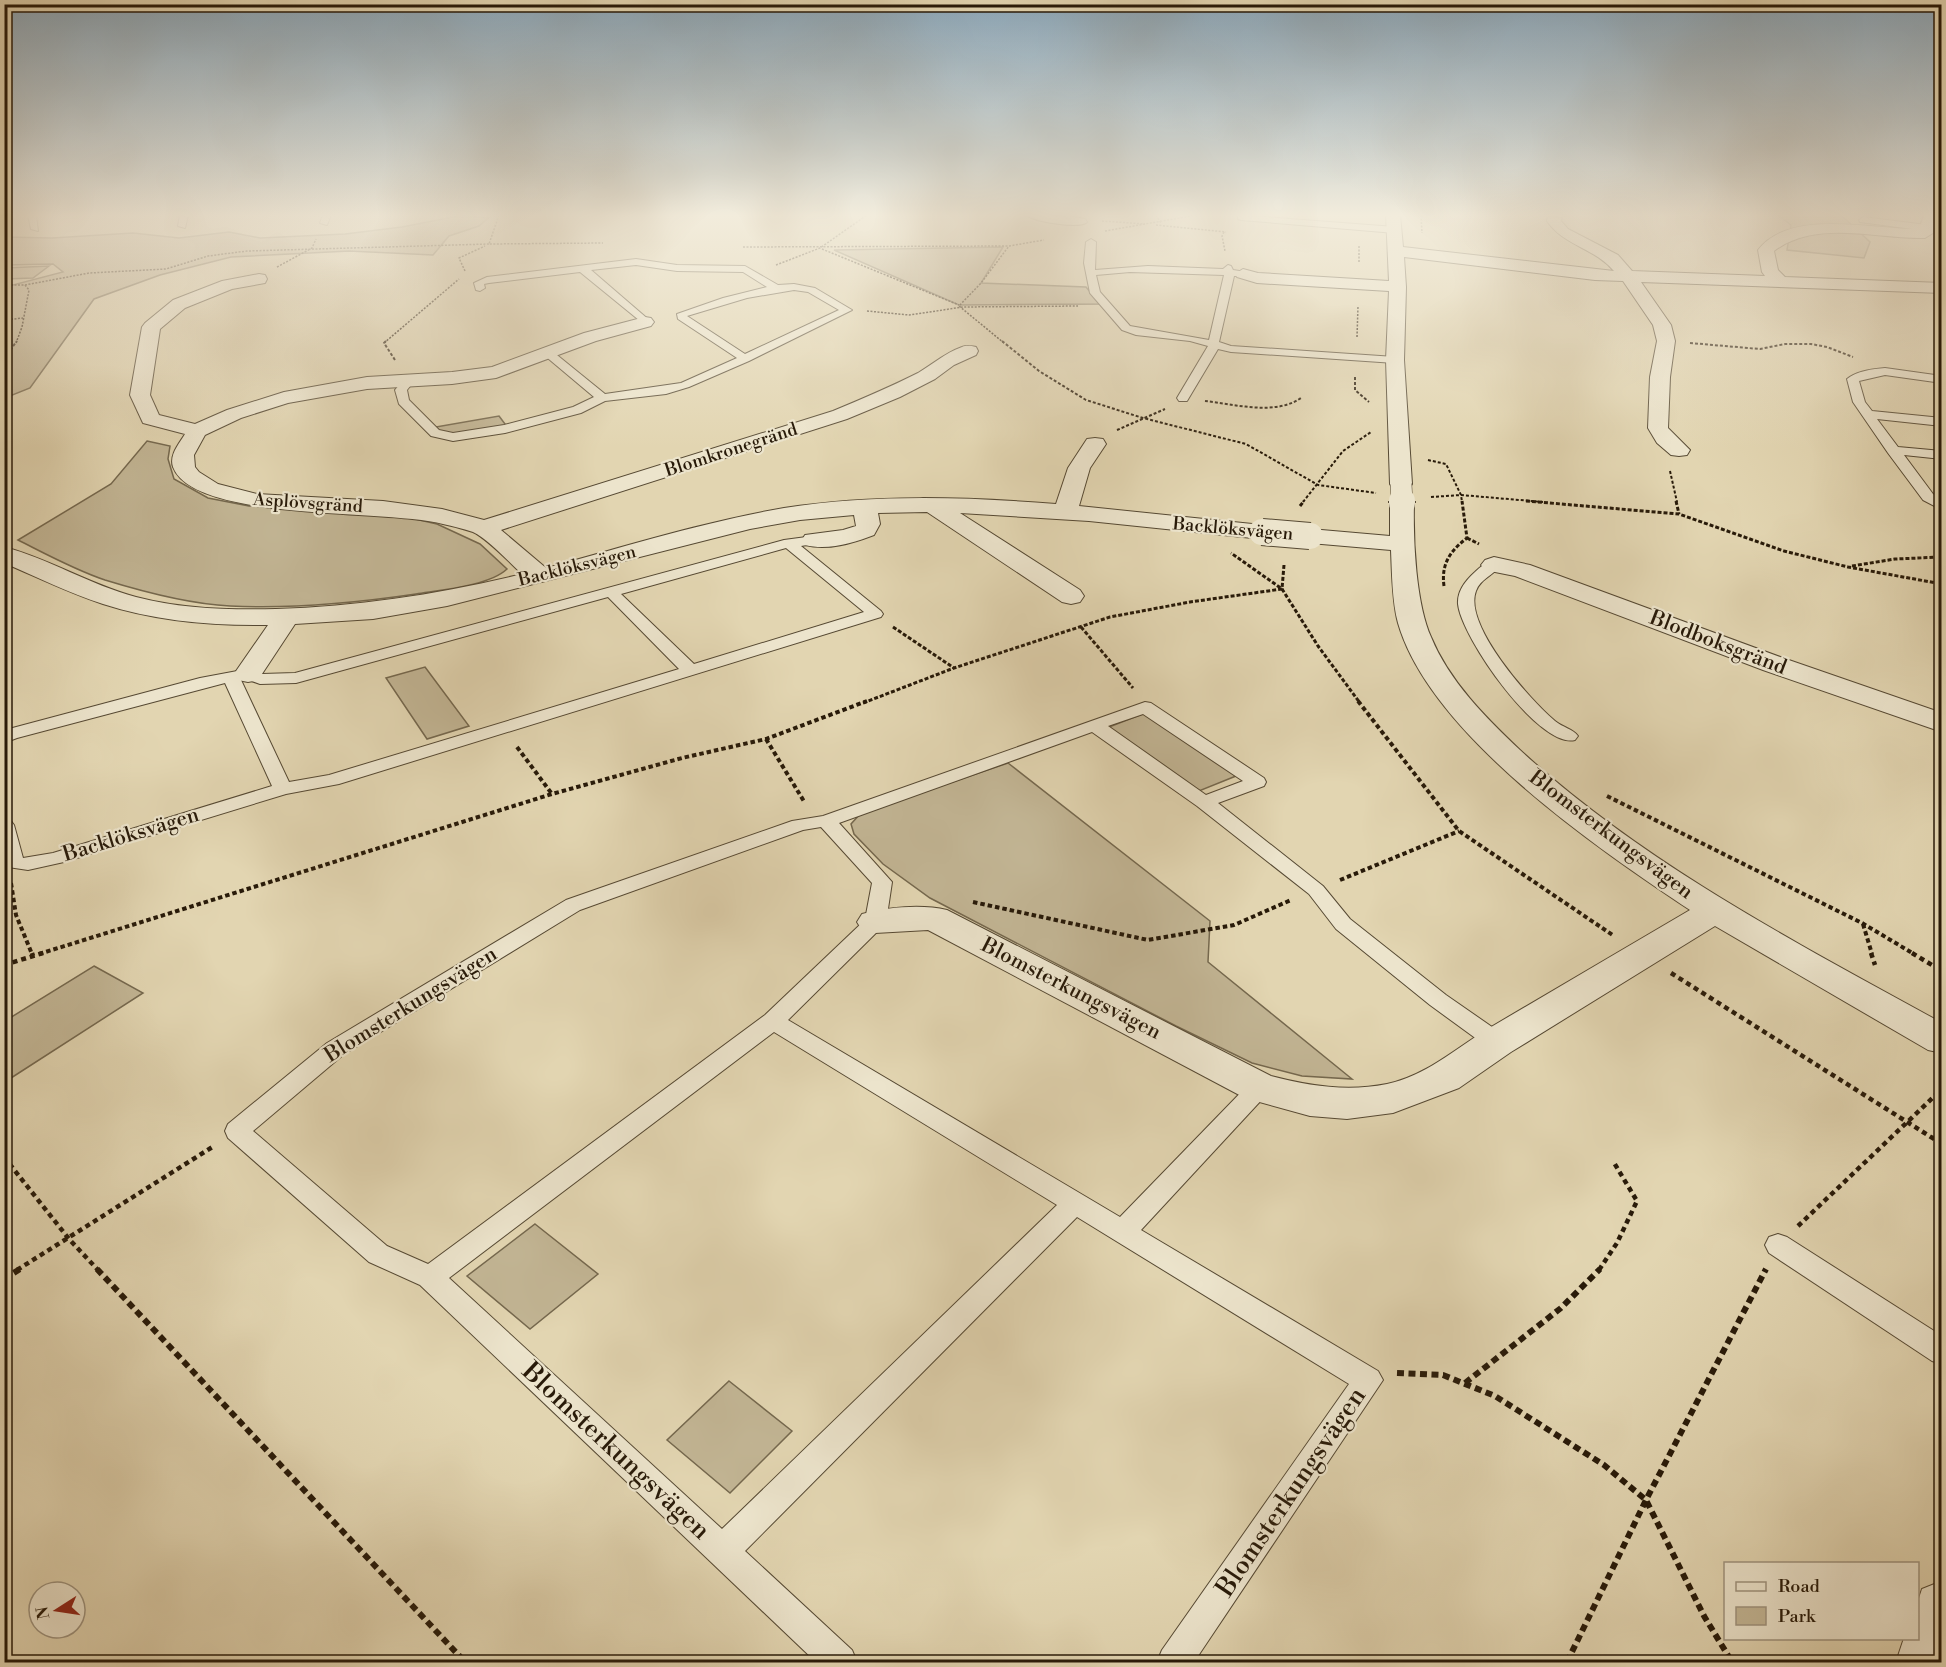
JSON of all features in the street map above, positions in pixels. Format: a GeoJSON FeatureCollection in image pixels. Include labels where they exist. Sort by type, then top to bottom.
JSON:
{"type":"FeatureCollection","features":[{"type":"Feature","properties":{"kind":"street"},"geometry":{"type":"LineString","coordinates":[[208,293],[179,304],[151,327],[140,395],[150,419],[197,430],[234,414],[284,398],[337,387],[452,378],[496,372],[590,337],[645,322]]}},
{"type":"Feature","properties":{"kind":"street","name":"Blomsterkungsvägen"},"geometry":{"type":"LineString","coordinates":[[1398,293],[1395,360],[1401,453],[1401,543],[1412,624],[1435,671],[1462,709],[1514,762],[1581,818],[1714,911],[1941,1040]]}},
{"type":"Feature","properties":{"kind":"street"},"geometry":{"type":"LineString","coordinates":[[1639,293],[1662,325],[1666,341],[1660,377],[1658,428],[1665,438],[1679,450]]}},
{"type":"Feature","properties":{"kind":"street","name":"Blomkronegränd"},"geometry":{"type":"LineString","coordinates":[[484,528],[840,415],[893,393],[928,375],[947,361],[969,351]]}},
{"type":"Feature","properties":{"kind":"street","name":"Asplövsgränd"},"geometry":{"type":"LineString","coordinates":[[197,430],[183,455],[184,467],[190,477],[210,489],[257,501],[383,508],[442,516],[484,528],[539,575]]}},
{"type":"Feature","properties":{"kind":"street"},"geometry":{"type":"LineString","coordinates":[[1065,513],[1079,468],[1095,444]]}},
{"type":"Feature","properties":{"kind":"street"},"geometry":{"type":"LineString","coordinates":[[932,506],[1071,596]]}},
{"type":"Feature","properties":{"kind":"street","name":"Backlöksvägen"},"geometry":{"type":"LineString","coordinates":[[4,554],[66,582],[147,608],[216,616],[287,616],[329,615],[406,606],[492,588],[773,518],[865,508],[932,506],[1065,513],[1401,543]]}},
{"type":"Feature","properties":{"kind":"street","name":"Backlöksvägen"},"geometry":{"type":"LineString","coordinates":[[814,540],[846,537],[866,530],[868,524],[865,508]]}},
{"type":"Feature","properties":{"kind":"street","name":"Blodboksgränd"},"geometry":{"type":"LineString","coordinates":[[1494,565],[1521,570],[1878,702],[1941,723]]}},
{"type":"Feature","properties":{"kind":"street"},"geometry":{"type":"LineString","coordinates":[[239,676],[287,616]]}},
{"type":"Feature","properties":{"kind":"street","name":"Blomsterkungsvägen"},"geometry":{"type":"LineString","coordinates":[[875,922],[934,918],[1259,1088],[1310,1101],[1347,1104],[1393,1098],[1445,1078],[1497,1042],[1714,911]]}},
{"type":"Feature","properties":{"kind":"street"},"geometry":{"type":"LineString","coordinates":[[1925,1662],[1941,1609]]}},
{"type":"Feature","properties":{"kind":"lane"},"geometry":{"type":"LineString","coordinates":[[611,293],[645,322]]}},
{"type":"Feature","properties":{"kind":"lane"},"geometry":{"type":"LineString","coordinates":[[745,359],[682,317],[682,314],[763,293]]}},
{"type":"Feature","properties":{"kind":"lane"},"geometry":{"type":"LineString","coordinates":[[816,293],[848,310]]}},
{"type":"Feature","properties":{"kind":"lane"},"geometry":{"type":"LineString","coordinates":[[1095,293],[1126,328],[1136,332],[1191,338],[1231,349],[1395,360]]}},
{"type":"Feature","properties":{"kind":"lane"},"geometry":{"type":"LineString","coordinates":[[1183,398],[1212,351],[1226,293]]}},
{"type":"Feature","properties":{"kind":"lane"},"geometry":{"type":"LineString","coordinates":[[409,380],[401,390],[403,401],[435,433],[453,437],[505,429],[577,410],[602,398],[666,390],[685,385],[848,310]]}},
{"type":"Feature","properties":{"kind":"lane"},"geometry":{"type":"LineString","coordinates":[[548,353],[602,398]]}},
{"type":"Feature","properties":{"kind":"lane"},"geometry":{"type":"LineString","coordinates":[[1941,380],[1919,375],[1873,372],[1853,379],[1859,402],[1922,489],[1941,506]]}},
{"type":"Feature","properties":{"kind":"lane"},"geometry":{"type":"LineString","coordinates":[[1868,414],[1941,422]]}},
{"type":"Feature","properties":{"kind":"lane"},"geometry":{"type":"LineString","coordinates":[[1893,450],[1941,455]]}},
{"type":"Feature","properties":{"kind":"lane"},"geometry":{"type":"LineString","coordinates":[[1922,489],[1941,491]]}},
{"type":"Feature","properties":{"kind":"lane","name":"Backlöksvägen"},"geometry":{"type":"LineString","coordinates":[[4,738],[11,734],[178,689],[239,676],[260,679],[296,678],[789,543],[814,540]]}},
{"type":"Feature","properties":{"kind":"lane"},"geometry":{"type":"LineString","coordinates":[[789,543],[875,614]]}},
{"type":"Feature","properties":{"kind":"lane"},"geometry":{"type":"LineString","coordinates":[[1494,565],[1473,579],[1465,603],[1469,622],[1515,691],[1550,726],[1569,736]]}},
{"type":"Feature","properties":{"kind":"lane","name":"Backlöksvägen"},"geometry":{"type":"LineString","coordinates":[[611,592],[690,670]]}},
{"type":"Feature","properties":{"kind":"lane","name":"Backlöksvägen"},"geometry":{"type":"LineString","coordinates":[[15,863],[28,864],[57,858],[283,789],[332,780],[875,614]]}},
{"type":"Feature","properties":{"kind":"lane"},"geometry":{"type":"LineString","coordinates":[[239,676],[283,789]]}},
{"type":"Feature","properties":{"kind":"lane"},"geometry":{"type":"LineString","coordinates":[[1145,707],[1257,782],[1204,802]]}},
{"type":"Feature","properties":{"kind":"lane","name":"Blomsterkungsvägen"},"geometry":{"type":"LineString","coordinates":[[840,1662],[430,1277],[378,1254],[237,1131],[335,1049],[573,905],[799,825],[826,820],[1145,707]]}},
{"type":"Feature","properties":{"kind":"lane"},"geometry":{"type":"LineString","coordinates":[[1095,725],[1204,802],[1316,890],[1343,924],[1438,1000],[1497,1042]]}},
{"type":"Feature","properties":{"kind":"lane"},"geometry":{"type":"LineString","coordinates":[[430,1277],[773,1021],[875,922],[882,882],[826,820]]}},
{"type":"Feature","properties":{"kind":"lane"},"geometry":{"type":"LineString","coordinates":[[4,825],[15,863]]}},
{"type":"Feature","properties":{"kind":"lane","name":"Blomsterkungsvägen"},"geometry":{"type":"LineString","coordinates":[[773,1021],[1368,1380],[1174,1662]]}},
{"type":"Feature","properties":{"kind":"lane"},"geometry":{"type":"LineString","coordinates":[[1123,1231],[1259,1088]]}},
{"type":"Feature","properties":{"kind":"lane","name":"Blomsterkungsvägen"},"geometry":{"type":"LineString","coordinates":[[722,1551],[1076,1203]]}},
{"type":"Feature","properties":{"kind":"lane"},"geometry":{"type":"LineString","coordinates":[[1778,1245],[1941,1352]]}},
{"type":"Feature","properties":{"kind":"path"},"geometry":{"type":"LineString","coordinates":[[4,358],[12,352],[28,293]]}},
{"type":"Feature","properties":{"kind":"path"},"geometry":{"type":"LineString","coordinates":[[409,380],[384,344],[443,293]]}},
{"type":"Feature","properties":{"kind":"path"},"geometry":{"type":"LineString","coordinates":[[929,293],[963,307]]}},
{"type":"Feature","properties":{"kind":"path"},"geometry":{"type":"LineString","coordinates":[[848,310],[909,315],[963,307],[1106,306]]}},
{"type":"Feature","properties":{"kind":"path"},"geometry":{"type":"LineString","coordinates":[[4,320],[23,318]]}},
{"type":"Feature","properties":{"kind":"path"},"geometry":{"type":"LineString","coordinates":[[1666,341],[1745,349],[1811,344],[1854,357],[1873,372]]}},
{"type":"Feature","properties":{"kind":"path"},"geometry":{"type":"LineString","coordinates":[[1679,450],[1669,467],[1679,514]]}},
{"type":"Feature","properties":{"kind":"path"},"geometry":{"type":"LineString","coordinates":[[1401,453],[1446,464],[1461,495],[1467,538],[1450,551],[1441,573],[1446,596]]}},
{"type":"Feature","properties":{"kind":"path"},"geometry":{"type":"LineString","coordinates":[[1461,495],[1679,514],[1784,551],[1848,567],[1941,584]]}},
{"type":"Feature","properties":{"kind":"path"},"geometry":{"type":"LineString","coordinates":[[4,965],[552,794],[682,758],[766,740],[954,668],[1110,617],[1282,589],[1190,525]]}},
{"type":"Feature","properties":{"kind":"path"},"geometry":{"type":"LineString","coordinates":[[1848,567],[1895,559],[1941,556]]}},
{"type":"Feature","properties":{"kind":"path"},"geometry":{"type":"LineString","coordinates":[[875,614],[954,668]]}},
{"type":"Feature","properties":{"kind":"path"},"geometry":{"type":"LineString","coordinates":[[1082,627],[1142,698],[1145,707]]}},
{"type":"Feature","properties":{"kind":"path"},"geometry":{"type":"LineString","coordinates":[[503,728],[552,794]]}},
{"type":"Feature","properties":{"kind":"path"},"geometry":{"type":"LineString","coordinates":[[766,740],[807,806],[826,820]]}},
{"type":"Feature","properties":{"kind":"path"},"geometry":{"type":"LineString","coordinates":[[1603,794],[1862,923],[1941,971]]}},
{"type":"Feature","properties":{"kind":"path"},"geometry":{"type":"LineString","coordinates":[[963,900],[1148,940],[1234,925],[1459,831]]}},
{"type":"Feature","properties":{"kind":"path"},"geometry":{"type":"LineString","coordinates":[[15,863],[10,877],[16,915],[33,956]]}},
{"type":"Feature","properties":{"kind":"path"},"geometry":{"type":"LineString","coordinates":[[1568,1662],[1646,1500],[1778,1245],[1941,1089]]}},
{"type":"Feature","properties":{"kind":"path"},"geometry":{"type":"LineString","coordinates":[[1906,1123],[1941,1144]]}},
{"type":"Feature","properties":{"kind":"path"},"geometry":{"type":"LineString","coordinates":[[4,1279],[237,1131]]}},
{"type":"Feature","properties":{"kind":"path"},"geometry":{"type":"LineString","coordinates":[[1931,1138],[1941,1138]]}},
{"type":"Feature","properties":{"kind":"path"},"geometry":{"type":"LineString","coordinates":[[4,1157],[69,1239],[465,1662]]}},
{"type":"Feature","properties":{"kind":"path"},"geometry":{"type":"LineString","coordinates":[[1464,1383],[1551,1316],[1598,1270],[1628,1224],[1637,1202],[1613,1161]]}},
{"type":"Feature","properties":{"kind":"path"},"geometry":{"type":"LineString","coordinates":[[1368,1380],[1401,1372],[1443,1375],[1495,1396],[1604,1465],[1646,1500],[1704,1616],[1732,1662]]}},
{"type":"Feature","properties":{"kind":"green space"},"geometry":{"type":"Polygon","coordinates":[[[5,293],[111,293],[94,299],[30,388],[5,398],[5,293]]]}},
{"type":"Feature","properties":{"kind":"green space"},"geometry":{"type":"Polygon","coordinates":[[[931,293],[1091,293],[1100,304],[959,305],[931,293]]]}},
{"type":"Feature","properties":{"kind":"green space"},"geometry":{"type":"Polygon","coordinates":[[[499,416],[508,428],[453,437],[430,428],[499,416]]]}},
{"type":"Feature","properties":{"kind":"green space"},"geometry":{"type":"Polygon","coordinates":[[[147,441],[170,446],[168,459],[174,479],[208,498],[249,506],[402,516],[437,524],[480,544],[507,569],[489,580],[477,583],[393,597],[300,606],[230,606],[167,597],[105,580],[72,567],[18,540],[111,484],[147,441]]]}},
{"type":"Feature","properties":{"kind":"green space"},"geometry":{"type":"Polygon","coordinates":[[[425,667],[469,726],[427,739],[386,678],[425,667]]]}},
{"type":"Feature","properties":{"kind":"green space"},"geometry":{"type":"Polygon","coordinates":[[[1145,713],[1236,776],[1199,791],[1109,727],[1145,713]]]}},
{"type":"Feature","properties":{"kind":"green space"},"geometry":{"type":"Polygon","coordinates":[[[1008,763],[1210,921],[1208,962],[1352,1079],[1302,1076],[1252,1063],[1176,1026],[930,898],[883,864],[854,834],[851,824],[861,813],[1008,763]]]}},
{"type":"Feature","properties":{"kind":"green space"},"geometry":{"type":"Polygon","coordinates":[[[94,966],[143,993],[11,1078],[5,1074],[5,1021],[94,966]]]}},
{"type":"Feature","properties":{"kind":"green space"},"geometry":{"type":"Polygon","coordinates":[[[535,1224],[598,1274],[530,1329],[467,1276],[535,1224]]]}},
{"type":"Feature","properties":{"kind":"green space"},"geometry":{"type":"Polygon","coordinates":[[[729,1381],[792,1431],[730,1493],[667,1440],[729,1381]]]}}]}
